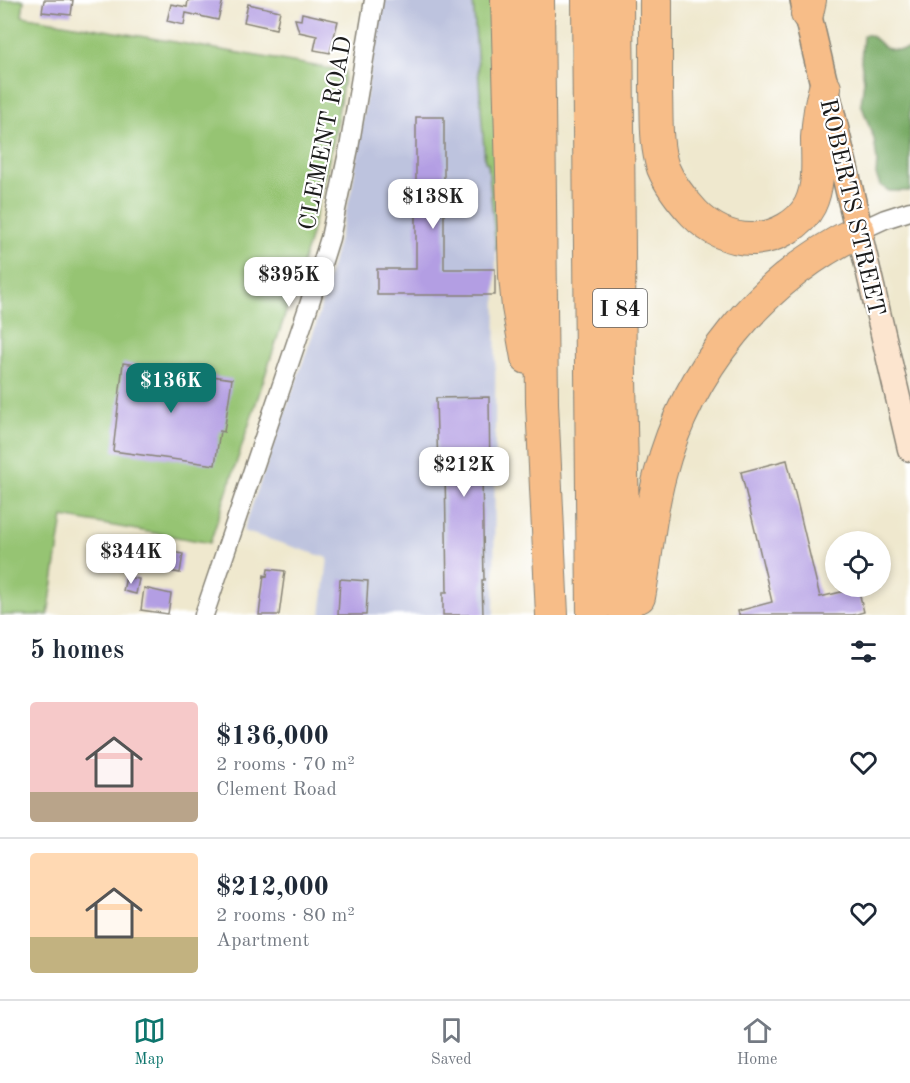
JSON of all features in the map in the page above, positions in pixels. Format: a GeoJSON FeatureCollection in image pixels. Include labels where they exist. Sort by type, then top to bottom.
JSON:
{"type":"FeatureCollection","features":[{"type":"Feature","properties":{"kind":"highway"},"geometry":{"type":"LineString","coordinates":[[507,0],[516,289],[526,352],[542,403]]}},
{"type":"Feature","properties":{"kind":"highway"},"geometry":{"type":"LineString","coordinates":[[538,0],[542,403],[553,609]]}},
{"type":"Feature","properties":{"kind":"highway"},"geometry":{"type":"LineString","coordinates":[[572,0],[577,615]]}},
{"type":"Feature","properties":{"kind":"highway"},"geometry":{"type":"LineString","coordinates":[[588,0],[593,615]]}},
{"type":"Feature","properties":{"kind":"highway","name":"I 84"},"geometry":{"type":"LineString","coordinates":[[617,0],[620,388],[625,615]]}},
{"type":"Feature","properties":{"kind":"highway"},"geometry":{"type":"LineString","coordinates":[[656,0],[657,122],[662,165],[683,202],[699,218],[718,231],[744,238],[768,237],[789,228],[806,212],[816,188],[818,122],[825,88]]}},
{"type":"Feature","properties":{"kind":"highway"},"geometry":{"type":"LineString","coordinates":[[635,615],[660,472],[680,416],[698,380],[725,342],[770,293],[808,261],[859,231]]}},
{"type":"Feature","properties":{"kind":"main road","name":"ROBERTS STREET"},"geometry":{"type":"LineString","coordinates":[[807,5],[910,449]]}},
{"type":"Feature","properties":{"kind":"street","name":"CLEMENT ROAD"},"geometry":{"type":"LineString","coordinates":[[204,615],[330,238],[349,148],[374,0]]}},
{"type":"Feature","properties":{"kind":"street"},"geometry":{"type":"LineString","coordinates":[[859,231],[910,211]]}},
{"type":"Feature","properties":{"kind":"shaded area"},"geometry":{"type":"Polygon","coordinates":[[[381,0],[473,0],[496,248],[494,615],[321,615],[328,558],[243,531],[316,325],[352,188],[381,0]]]}},
{"type":"Feature","properties":{"kind":"green space"},"geometry":{"type":"Polygon","coordinates":[[[0,0],[24,0],[22,16],[345,71],[334,138],[309,242],[210,543],[63,517],[48,615],[0,615],[0,0]]]}},
{"type":"Feature","properties":{"kind":"green space"},"geometry":{"type":"Polygon","coordinates":[[[473,0],[492,0],[501,245],[496,250],[488,163],[485,162],[473,0]]]}},
{"type":"Feature","properties":{"kind":"green space"},"geometry":{"type":"Polygon","coordinates":[[[866,34],[888,49],[910,49],[910,191],[889,191],[880,185],[876,175],[874,139],[861,104],[864,80],[861,61],[863,36],[866,34]]]}},
{"type":"Feature","properties":{"kind":"building"},"geometry":{"type":"Polygon","coordinates":[[[44,0],[73,0],[71,15],[42,12],[44,0]]]}},
{"type":"Feature","properties":{"kind":"building"},"geometry":{"type":"Polygon","coordinates":[[[188,0],[223,0],[218,20],[186,13],[184,25],[167,21],[171,4],[187,7],[188,0]]]}},
{"type":"Feature","properties":{"kind":"building"},"geometry":{"type":"Polygon","coordinates":[[[248,4],[280,11],[276,29],[244,22],[248,4]]]}},
{"type":"Feature","properties":{"kind":"building"},"geometry":{"type":"Polygon","coordinates":[[[302,13],[338,21],[330,53],[314,50],[317,36],[299,32],[295,19],[301,20],[302,13]]]}},
{"type":"Feature","properties":{"kind":"building"},"geometry":{"type":"Polygon","coordinates":[[[416,117],[444,117],[444,269],[495,269],[495,295],[377,295],[377,269],[416,269],[416,117]]]}},
{"type":"Feature","properties":{"kind":"building"},"geometry":{"type":"Polygon","coordinates":[[[123,363],[232,379],[224,432],[220,431],[215,465],[113,451],[123,363]]]}},
{"type":"Feature","properties":{"kind":"building"},"geometry":{"type":"Polygon","coordinates":[[[489,397],[490,474],[482,475],[483,615],[443,615],[443,592],[447,592],[445,470],[438,471],[436,398],[489,397]]]}},
{"type":"Feature","properties":{"kind":"building"},"geometry":{"type":"Polygon","coordinates":[[[787,460],[820,597],[860,597],[864,612],[853,615],[739,615],[738,611],[772,602],[741,472],[787,460]]]}},
{"type":"Feature","properties":{"kind":"building"},"geometry":{"type":"Polygon","coordinates":[[[157,537],[169,539],[167,551],[183,554],[180,573],[164,570],[166,558],[154,555],[157,537]]]}},
{"type":"Feature","properties":{"kind":"building"},"geometry":{"type":"Polygon","coordinates":[[[268,569],[285,571],[279,615],[259,615],[264,575],[267,576],[268,569]]]}},
{"type":"Feature","properties":{"kind":"building"},"geometry":{"type":"Polygon","coordinates":[[[126,577],[139,579],[136,594],[123,591],[126,577]]]}},
{"type":"Feature","properties":{"kind":"building"},"geometry":{"type":"Polygon","coordinates":[[[340,579],[368,581],[366,615],[338,615],[340,579]]]}},
{"type":"Feature","properties":{"kind":"building"},"geometry":{"type":"Polygon","coordinates":[[[144,588],[171,594],[168,614],[141,610],[144,588]]]}}]}
